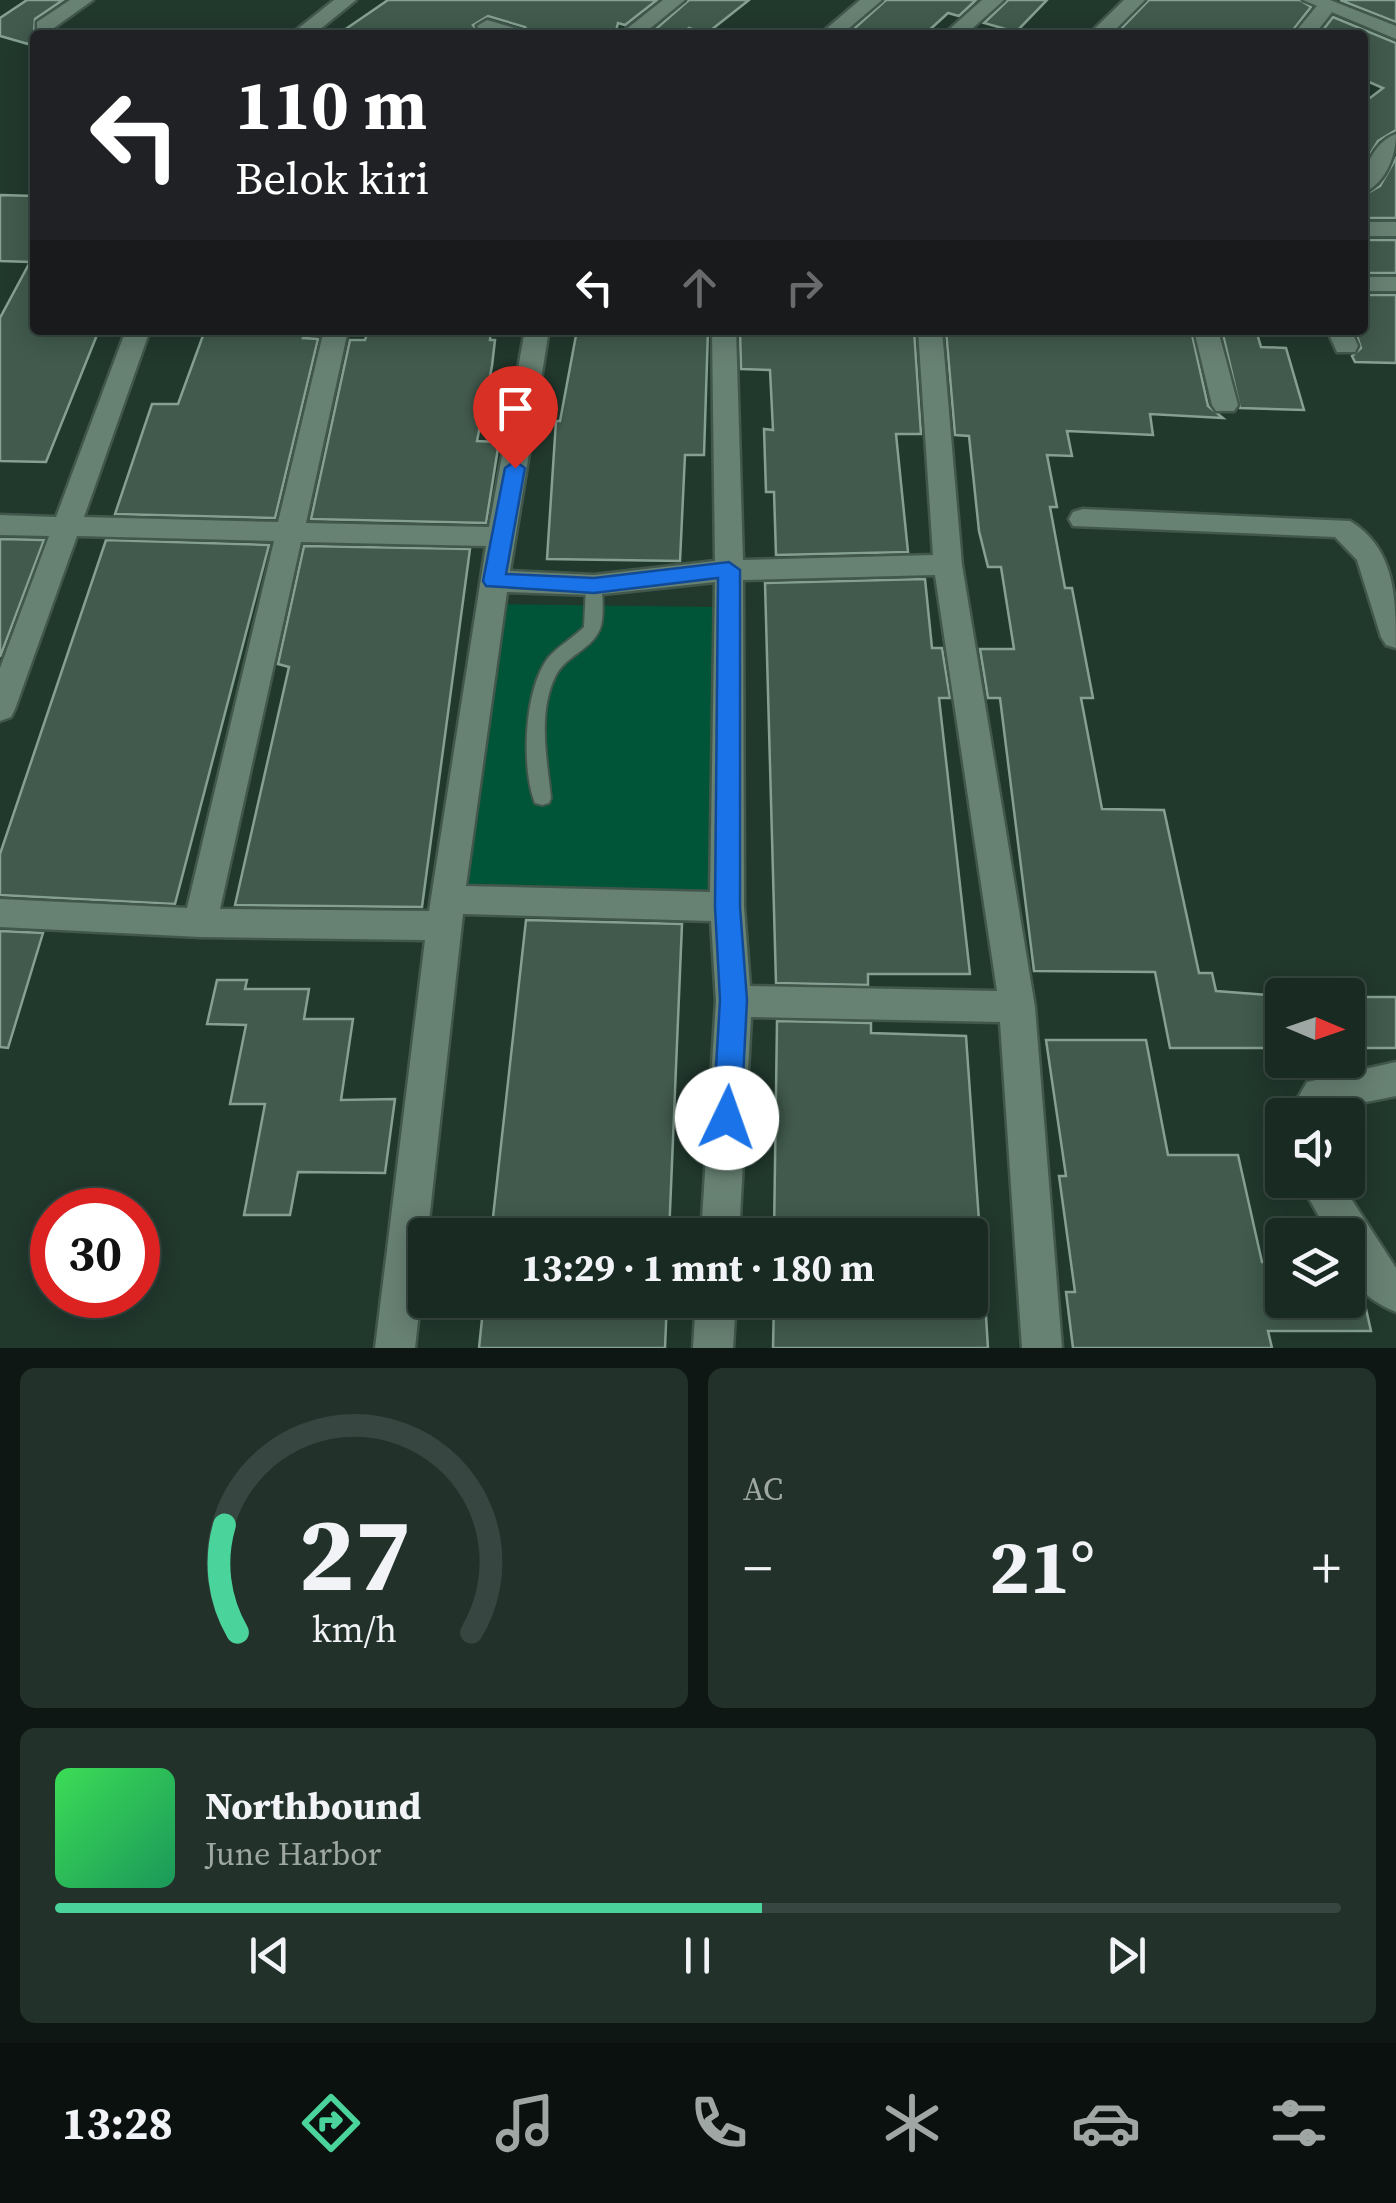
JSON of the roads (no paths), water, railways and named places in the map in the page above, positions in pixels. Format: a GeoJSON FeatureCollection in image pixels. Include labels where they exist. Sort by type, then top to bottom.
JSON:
{"type":"FeatureCollection","features":[{"type":"Feature","properties":{"kind":"street"},"geometry":{"type":"LineString","coordinates":[[44,26],[83,0]]}},
{"type":"Feature","properties":{"kind":"street"},"geometry":{"type":"LineString","coordinates":[[307,30],[346,0]]}},
{"type":"Feature","properties":{"kind":"street"},"geometry":{"type":"LineString","coordinates":[[636,30],[675,0]]}},
{"type":"Feature","properties":{"kind":"street"},"geometry":{"type":"LineString","coordinates":[[835,30],[872,0]]}},
{"type":"Feature","properties":{"kind":"street"},"geometry":{"type":"LineString","coordinates":[[959,30],[994,0]]}},
{"type":"Feature","properties":{"kind":"street"},"geometry":{"type":"LineString","coordinates":[[1103,30],[1134,0]]}},
{"type":"Feature","properties":{"kind":"street"},"geometry":{"type":"LineString","coordinates":[[1306,30],[1320,3],[1392,29]]}},
{"type":"Feature","properties":{"kind":"street"},"geometry":{"type":"LineString","coordinates":[[487,26],[500,30]]}},
{"type":"Feature","properties":{"kind":"street"},"geometry":{"type":"LineString","coordinates":[[1368,178],[1396,141]]}},
{"type":"Feature","properties":{"kind":"street"},"geometry":{"type":"LineString","coordinates":[[1368,229],[1396,228]]}},
{"type":"Feature","properties":{"kind":"street"},"geometry":{"type":"LineString","coordinates":[[1368,284],[1396,284]]}},
{"type":"Feature","properties":{"kind":"street"},"geometry":{"type":"LineString","coordinates":[[0,709],[136,335]]}},
{"type":"Feature","properties":{"kind":"street"},"geometry":{"type":"LineString","coordinates":[[200,924],[335,335]]}},
{"type":"Feature","properties":{"kind":"street"},"geometry":{"type":"LineString","coordinates":[[395,1348],[447,913],[494,581],[535,335]]}},
{"type":"Feature","properties":{"kind":"street"},"geometry":{"type":"LineString","coordinates":[[721,1218],[734,1000],[727,907],[729,570],[724,335]]}},
{"type":"Feature","properties":{"kind":"street"},"geometry":{"type":"LineString","coordinates":[[930,335],[948,565],[1016,1007],[1042,1348]]}},
{"type":"Feature","properties":{"kind":"street"},"geometry":{"type":"LineString","coordinates":[[1207,335],[1225,405]]}},
{"type":"Feature","properties":{"kind":"street"},"geometry":{"type":"LineString","coordinates":[[1083,520],[1340,528],[1353,533],[1366,549],[1396,638]]}},
{"type":"Feature","properties":{"kind":"street"},"geometry":{"type":"LineString","coordinates":[[0,525],[504,537]]}},
{"type":"Feature","properties":{"kind":"street"},"geometry":{"type":"LineString","coordinates":[[494,581],[594,586],[729,570],[948,565]]}},
{"type":"Feature","properties":{"kind":"street"},"geometry":{"type":"LineString","coordinates":[[0,913],[200,924],[447,913],[727,907]]}},
{"type":"Feature","properties":{"kind":"street"},"geometry":{"type":"LineString","coordinates":[[734,1000],[1016,1007]]}},
{"type":"Feature","properties":{"kind":"street"},"geometry":{"type":"LineString","coordinates":[[1317,1098],[1320,1094],[1396,1080]]}},
{"type":"Feature","properties":{"kind":"street"},"geometry":{"type":"LineString","coordinates":[[1329,1198],[1375,1277],[1396,1292]]}},
{"type":"Feature","properties":{"kind":"street"},"geometry":{"type":"LineString","coordinates":[[714,1348],[715,1318]]}},
{"type":"Feature","properties":{"kind":"lane"},"geometry":{"type":"LineString","coordinates":[[542,798],[538,716],[542,691],[553,663],[592,628],[594,586]]}}]}
